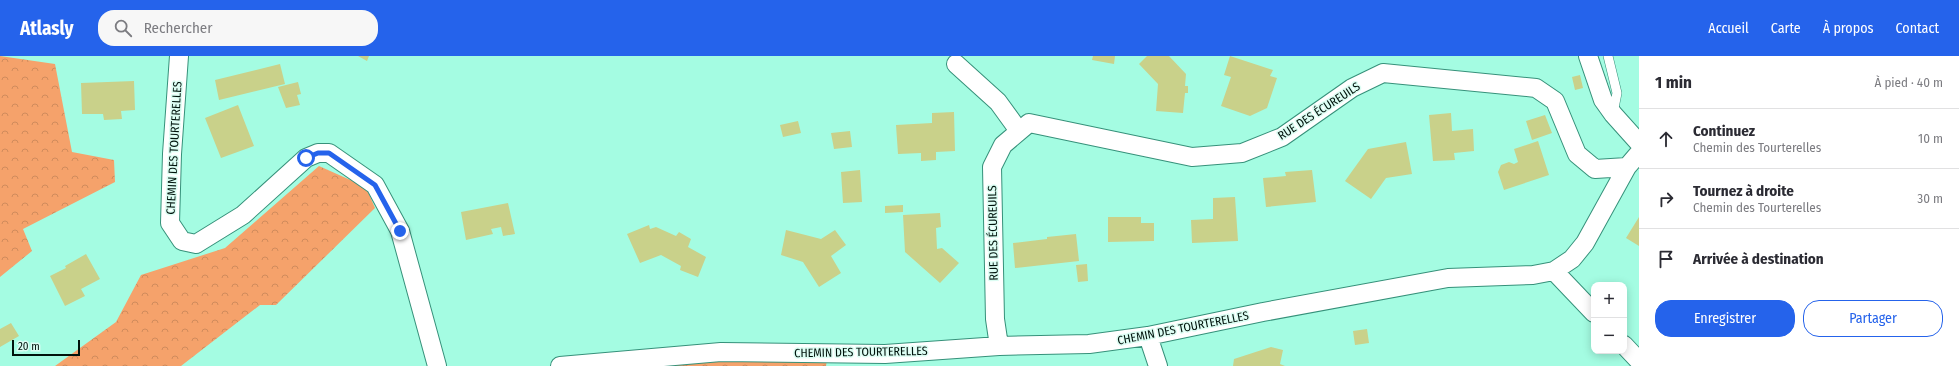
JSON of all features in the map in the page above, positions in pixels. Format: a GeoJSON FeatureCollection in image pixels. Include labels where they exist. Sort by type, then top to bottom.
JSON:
{"type":"FeatureCollection","features":[{"type":"Feature","properties":{"kind":"street","name":"CHEMIN DES TOURTERELLES"},"geometry":{"type":"LineString","coordinates":[[179,56],[172,154],[170,224],[182,241],[196,244],[243,215],[306,158],[318,153],[329,153],[375,185],[400,231],[437,366]]}},
{"type":"Feature","properties":{"kind":"street"},"geometry":{"type":"LineString","coordinates":[[1588,56],[1603,100],[1613,114],[1639,143]]}},
{"type":"Feature","properties":{"kind":"street"},"geometry":{"type":"LineString","coordinates":[[956,64],[998,102],[1020,131]]}},
{"type":"Feature","properties":{"kind":"street","name":"RUE DES ÉCUREUILS"},"geometry":{"type":"LineString","coordinates":[[999,346],[995,319],[992,167],[1003,145],[1029,123],[1192,157],[1242,153],[1282,137],[1352,88],[1383,73],[1536,88],[1555,101],[1577,154],[1595,169],[1627,166]]}},
{"type":"Feature","properties":{"kind":"street","name":"CHEMIN DES TOURTERELLES"},"geometry":{"type":"LineString","coordinates":[[560,366],[720,352],[885,354],[999,346],[1089,344],[1148,336],[1263,312],[1448,278],[1515,277],[1554,271],[1572,259],[1585,243],[1627,166],[1639,153]]}},
{"type":"Feature","properties":{"kind":"street"},"geometry":{"type":"LineString","coordinates":[[1554,271],[1591,310]]}},
{"type":"Feature","properties":{"kind":"street"},"geometry":{"type":"LineString","coordinates":[[1148,336],[1158,366]]}},
{"type":"Feature","properties":{"kind":"street"},"geometry":{"type":"LineString","coordinates":[[1627,348],[1639,361]]}},
{"type":"Feature","properties":{"kind":"lane"},"geometry":{"type":"LineString","coordinates":[[1608,56],[1617,92],[1613,114]]}},
{"type":"Feature","properties":{"kind":"green space"},"geometry":{"type":"Polygon","coordinates":[[[0,56],[55,64],[72,152],[114,160],[115,182],[23,229],[32,251],[0,277],[0,56]]]}},
{"type":"Feature","properties":{"kind":"green space"},"geometry":{"type":"Polygon","coordinates":[[[319,166],[366,187],[375,208],[276,305],[260,305],[181,366],[55,366],[116,322],[141,275],[225,248],[319,166]]]}},
{"type":"Feature","properties":{"kind":"green space"},"geometry":{"type":"Polygon","coordinates":[[[721,357],[827,360],[826,366],[652,366],[721,357]]]}},
{"type":"Feature","properties":{"kind":"building"},"geometry":{"type":"Polygon","coordinates":[[[358,56],[369,56],[367,61],[358,56]]]}},
{"type":"Feature","properties":{"kind":"building"},"geometry":{"type":"Polygon","coordinates":[[[1093,56],[1115,56],[1114,64],[1092,60],[1093,56]]]}},
{"type":"Feature","properties":{"kind":"building"},"geometry":{"type":"Polygon","coordinates":[[[1147,56],[1169,56],[1186,74],[1185,86],[1188,86],[1188,93],[1185,93],[1183,113],[1156,111],[1158,84],[1139,64],[1147,56]]]}},
{"type":"Feature","properties":{"kind":"building"},"geometry":{"type":"Polygon","coordinates":[[[1230,56],[1273,70],[1270,76],[1277,78],[1267,108],[1250,116],[1221,106],[1231,77],[1224,75],[1230,56]]]}},
{"type":"Feature","properties":{"kind":"building"},"geometry":{"type":"Polygon","coordinates":[[[280,64],[285,84],[219,100],[215,80],[280,64]]]}},
{"type":"Feature","properties":{"kind":"building"},"geometry":{"type":"Polygon","coordinates":[[[1580,75],[1583,88],[1575,90],[1572,77],[1580,75]]]}},
{"type":"Feature","properties":{"kind":"building"},"geometry":{"type":"Polygon","coordinates":[[[134,81],[135,110],[121,111],[122,119],[104,120],[103,114],[82,114],[81,83],[134,81]]]}},
{"type":"Feature","properties":{"kind":"building"},"geometry":{"type":"Polygon","coordinates":[[[298,82],[301,94],[297,95],[300,105],[286,108],[278,87],[298,82]]]}},
{"type":"Feature","properties":{"kind":"building"},"geometry":{"type":"Polygon","coordinates":[[[238,105],[254,146],[221,158],[205,118],[238,105]]]}},
{"type":"Feature","properties":{"kind":"building"},"geometry":{"type":"Polygon","coordinates":[[[954,112],[955,151],[936,152],[936,160],[921,161],[921,153],[898,154],[896,125],[932,123],[932,113],[954,112]]]}},
{"type":"Feature","properties":{"kind":"building"},"geometry":{"type":"Polygon","coordinates":[[[1451,113],[1452,131],[1473,129],[1474,151],[1454,153],[1455,160],[1433,161],[1429,115],[1451,113]]]}},
{"type":"Feature","properties":{"kind":"building"},"geometry":{"type":"Polygon","coordinates":[[[1545,115],[1552,133],[1532,140],[1526,121],[1545,115]]]}},
{"type":"Feature","properties":{"kind":"building"},"geometry":{"type":"Polygon","coordinates":[[[798,121],[801,133],[783,137],[780,125],[798,121]]]}},
{"type":"Feature","properties":{"kind":"building"},"geometry":{"type":"Polygon","coordinates":[[[850,131],[852,147],[834,149],[831,133],[850,131]]]}},
{"type":"Feature","properties":{"kind":"building"},"geometry":{"type":"Polygon","coordinates":[[[1538,141],[1549,175],[1504,190],[1498,172],[1501,165],[1509,162],[1514,164],[1518,162],[1514,149],[1538,141]]]}},
{"type":"Feature","properties":{"kind":"building"},"geometry":{"type":"Polygon","coordinates":[[[1406,142],[1412,174],[1386,178],[1371,199],[1345,181],[1368,149],[1406,142]]]}},
{"type":"Feature","properties":{"kind":"building"},"geometry":{"type":"Polygon","coordinates":[[[860,170],[862,202],[843,203],[841,172],[860,170]]]}},
{"type":"Feature","properties":{"kind":"building"},"geometry":{"type":"Polygon","coordinates":[[[1312,170],[1316,202],[1266,207],[1263,178],[1286,176],[1285,172],[1312,170]]]}},
{"type":"Feature","properties":{"kind":"building"},"geometry":{"type":"Polygon","coordinates":[[[1235,197],[1238,241],[1192,243],[1191,220],[1213,219],[1213,198],[1235,197]]]}},
{"type":"Feature","properties":{"kind":"building"},"geometry":{"type":"Polygon","coordinates":[[[508,203],[515,234],[503,236],[501,227],[491,229],[493,234],[466,240],[461,212],[508,203]]]}},
{"type":"Feature","properties":{"kind":"building"},"geometry":{"type":"Polygon","coordinates":[[[903,205],[903,212],[885,213],[885,206],[903,205]]]}},
{"type":"Feature","properties":{"kind":"building"},"geometry":{"type":"Polygon","coordinates":[[[940,213],[941,227],[936,228],[937,249],[942,248],[959,263],[940,283],[905,252],[903,215],[940,213]]]}},
{"type":"Feature","properties":{"kind":"building"},"geometry":{"type":"Polygon","coordinates":[[[1108,217],[1141,217],[1141,223],[1154,223],[1154,241],[1108,242],[1108,217]]]}},
{"type":"Feature","properties":{"kind":"building"},"geometry":{"type":"Polygon","coordinates":[[[1639,217],[1639,246],[1626,238],[1639,217]]]}},
{"type":"Feature","properties":{"kind":"building"},"geometry":{"type":"Polygon","coordinates":[[[649,225],[650,229],[656,227],[676,236],[679,232],[691,239],[688,247],[706,257],[698,277],[680,270],[681,266],[661,255],[640,263],[627,234],[649,225]]]}},
{"type":"Feature","properties":{"kind":"building"},"geometry":{"type":"Polygon","coordinates":[[[786,230],[821,239],[835,230],[846,245],[831,256],[841,273],[819,287],[803,262],[781,255],[786,230]]]}},
{"type":"Feature","properties":{"kind":"building"},"geometry":{"type":"Polygon","coordinates":[[[1076,234],[1079,261],[1015,268],[1013,243],[1076,234]]]}},
{"type":"Feature","properties":{"kind":"building"},"geometry":{"type":"Polygon","coordinates":[[[86,254],[100,279],[81,289],[85,296],[65,306],[50,276],[66,268],[65,266],[86,254]]]}},
{"type":"Feature","properties":{"kind":"building"},"geometry":{"type":"Polygon","coordinates":[[[1087,264],[1088,281],[1078,282],[1076,265],[1087,264]]]}},
{"type":"Feature","properties":{"kind":"building"},"geometry":{"type":"Polygon","coordinates":[[[11,323],[19,336],[0,347],[0,329],[11,323]]]}},
{"type":"Feature","properties":{"kind":"building"},"geometry":{"type":"Polygon","coordinates":[[[1367,329],[1369,343],[1355,345],[1353,331],[1367,329]]]}},
{"type":"Feature","properties":{"kind":"building"},"geometry":{"type":"Polygon","coordinates":[[[1271,347],[1283,350],[1280,364],[1285,366],[1233,366],[1234,359],[1271,347]]]}},
{"type":"Feature","properties":{"kind":"route"},"geometry":{"type":"LineString","coordinates":[[306,158],[318,153],[329,153],[375,185],[400,231]]}}]}
